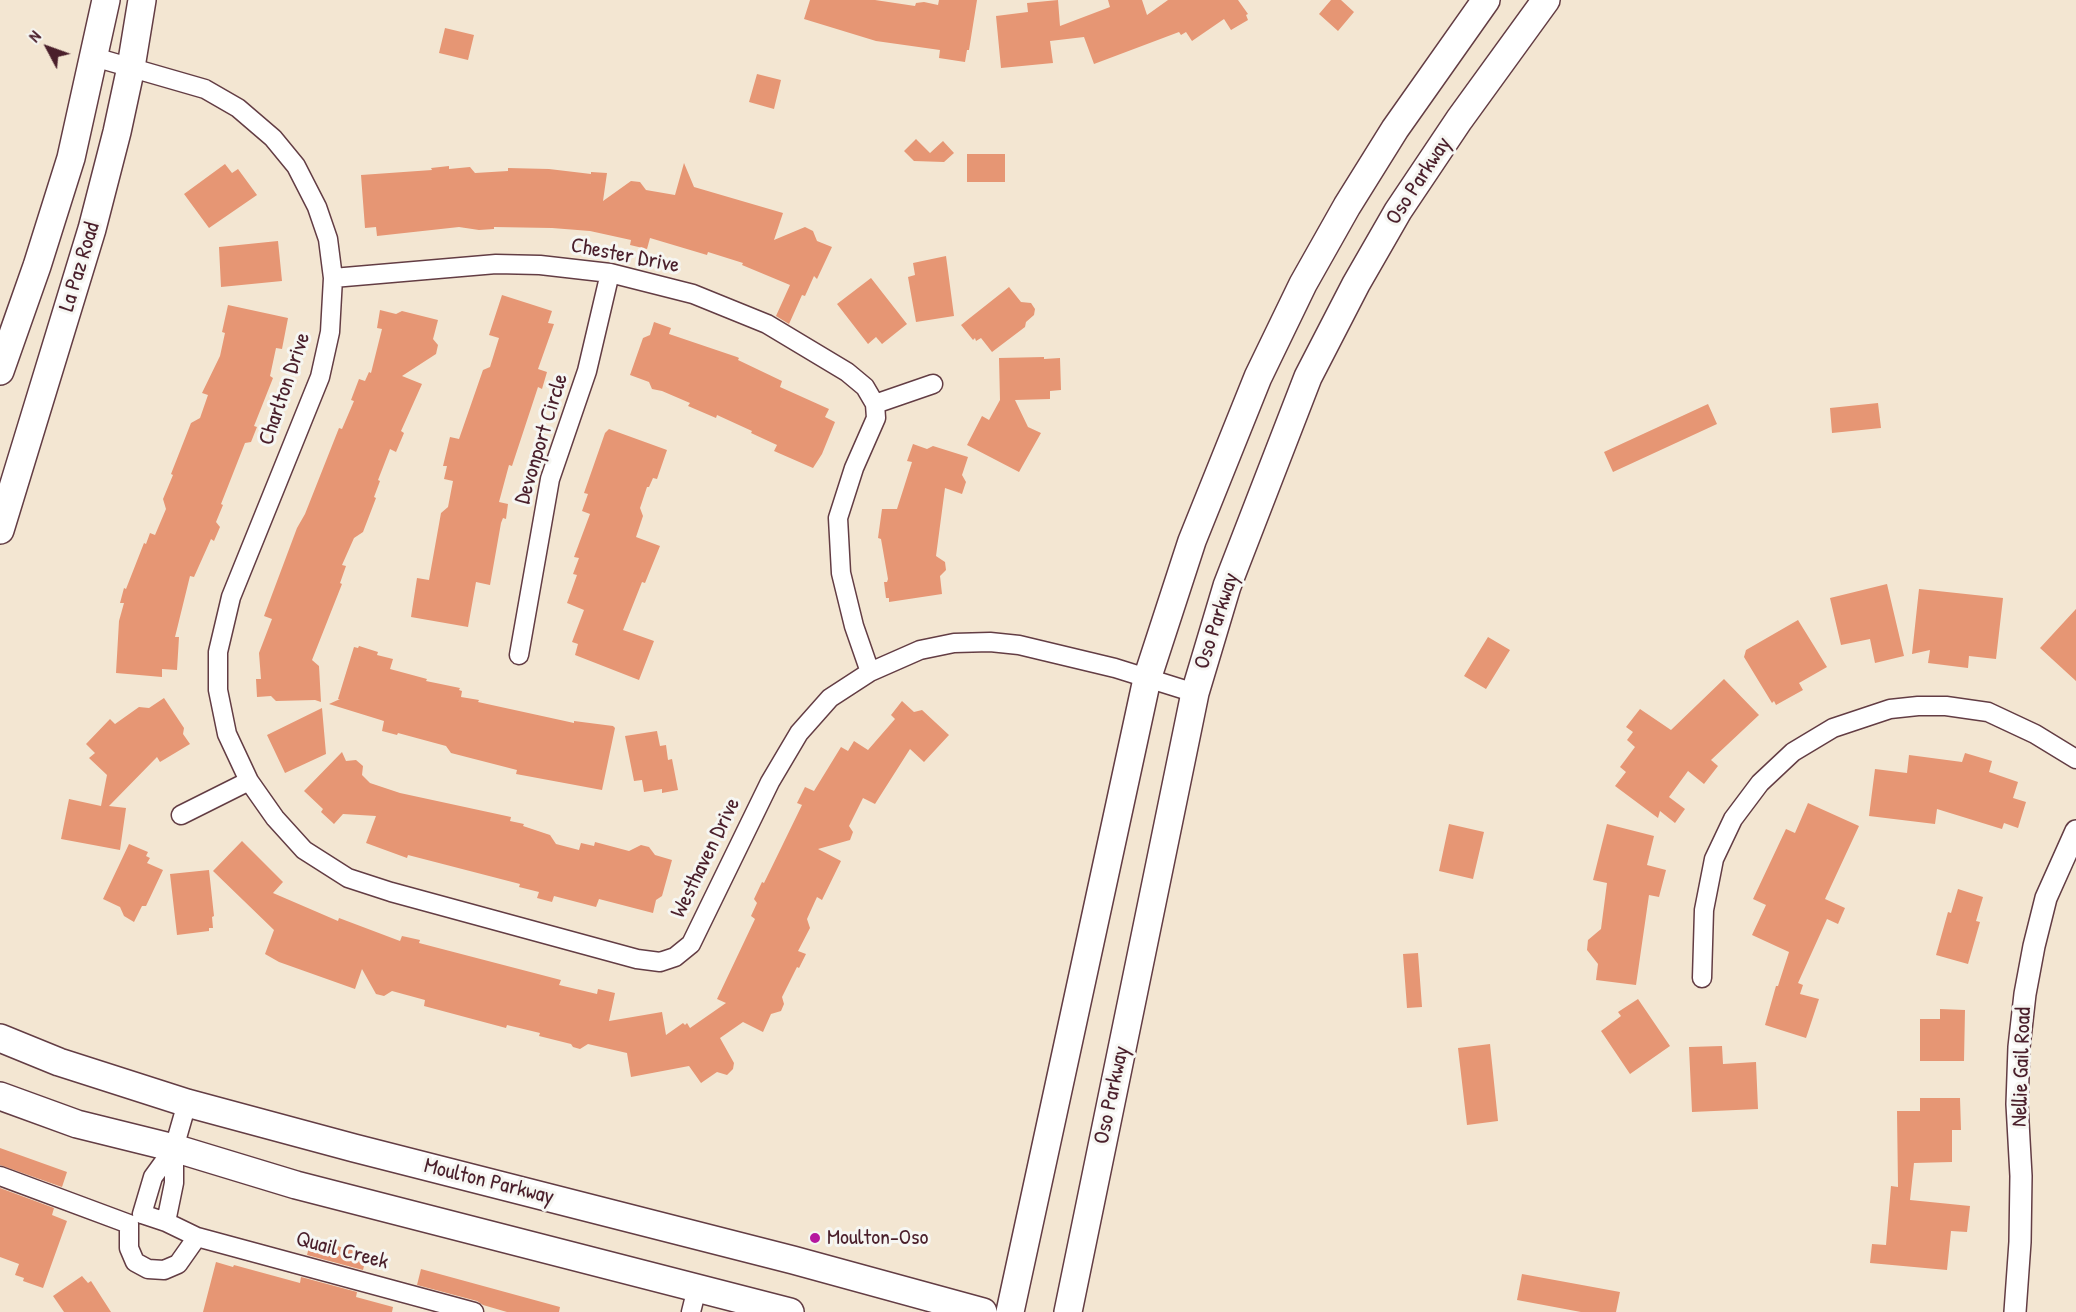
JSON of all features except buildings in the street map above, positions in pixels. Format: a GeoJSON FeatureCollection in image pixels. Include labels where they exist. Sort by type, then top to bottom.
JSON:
{"type":"FeatureCollection","features":[{"type":"Feature","properties":{"kind":"main road","name":"La Paz Road"},"geometry":{"type":"LineString","coordinates":[[0,371],[37,266],[71,158],[106,0]]}},
{"type":"Feature","properties":{"kind":"main road","name":"La Paz Road"},"geometry":{"type":"LineString","coordinates":[[0,530],[92,229],[131,67],[142,0]]}},
{"type":"Feature","properties":{"kind":"main road"},"geometry":{"type":"LineString","coordinates":[[1011,1312],[1147,680],[1192,541],[1258,377],[1303,284],[1347,206],[1395,129],[1486,0]]}},
{"type":"Feature","properties":{"kind":"main road","name":"Oso Parkway"},"geometry":{"type":"LineString","coordinates":[[1068,1312],[1195,693],[1227,586],[1308,377],[1356,284],[1398,211],[1459,120],[1546,0]]}},
{"type":"Feature","properties":{"kind":"main road","name":"Moulton Parkway"},"geometry":{"type":"LineString","coordinates":[[0,1038],[59,1062],[187,1103],[793,1260],[982,1312]]}},
{"type":"Feature","properties":{"kind":"main road"},"geometry":{"type":"LineString","coordinates":[[0,1096],[77,1124],[174,1148],[694,1300],[790,1312]]}},
{"type":"Feature","properties":{"kind":"street","name":"Charlton Drive"},"geometry":{"type":"LineString","coordinates":[[94,57],[205,89],[238,108],[273,138],[296,166],[317,207],[328,239],[333,278],[330,332],[320,377],[231,597],[218,652],[219,690],[227,734],[249,781]]}},
{"type":"Feature","properties":{"kind":"street","name":"Chester Drive"},"geometry":{"type":"LineString","coordinates":[[333,278],[496,264],[540,265],[610,273],[693,294],[767,324],[846,372],[865,387],[875,404]]}},
{"type":"Feature","properties":{"kind":"street","name":"Devonport Circle"},"geometry":{"type":"LineString","coordinates":[[519,655],[550,479],[587,370],[610,273]]}},
{"type":"Feature","properties":{"kind":"street"},"geometry":{"type":"LineString","coordinates":[[870,672],[854,626],[841,573],[838,518],[854,468],[876,418],[875,404],[933,384]]}},
{"type":"Feature","properties":{"kind":"street","name":"Westhaven Drive"},"geometry":{"type":"LineString","coordinates":[[249,781],[275,818],[304,850],[348,878],[637,959],[660,962],[675,957],[690,944],[770,782],[799,733],[830,698],[870,672],[920,650],[954,643],[990,642],[1030,648],[1115,668],[1147,680],[1195,693]]}},
{"type":"Feature","properties":{"kind":"street"},"geometry":{"type":"LineString","coordinates":[[1702,978],[1704,910],[1714,859],[1733,819],[1760,783],[1793,752],[1833,728],[1890,709],[1946,706],[1988,712],[2035,734],[2076,759]]}},
{"type":"Feature","properties":{"kind":"street"},"geometry":{"type":"LineString","coordinates":[[181,815],[249,781]]}},
{"type":"Feature","properties":{"kind":"street","name":"Nellie Gail Road"},"geometry":{"type":"LineString","coordinates":[[2015,1312],[2020,1242],[2021,1176],[2018,1104],[2019,1047],[2025,994],[2046,898],[2076,831]]}},
{"type":"Feature","properties":{"kind":"street"},"geometry":{"type":"LineString","coordinates":[[166,1221],[174,1183],[174,1148],[187,1103]]}},
{"type":"Feature","properties":{"kind":"street"},"geometry":{"type":"LineString","coordinates":[[174,1148],[153,1177],[135,1219],[129,1248],[135,1262],[148,1269],[164,1270],[178,1264],[197,1237]]}},
{"type":"Feature","properties":{"kind":"street","name":"Quail Creek"},"geometry":{"type":"LineString","coordinates":[[0,1176],[135,1219],[166,1221],[197,1237],[474,1312]]}},
{"type":"Feature","properties":{"kind":"place","name":"Moulton-Oso"},"geometry":{"type":"Point","coordinates":[815,1238]}}]}
